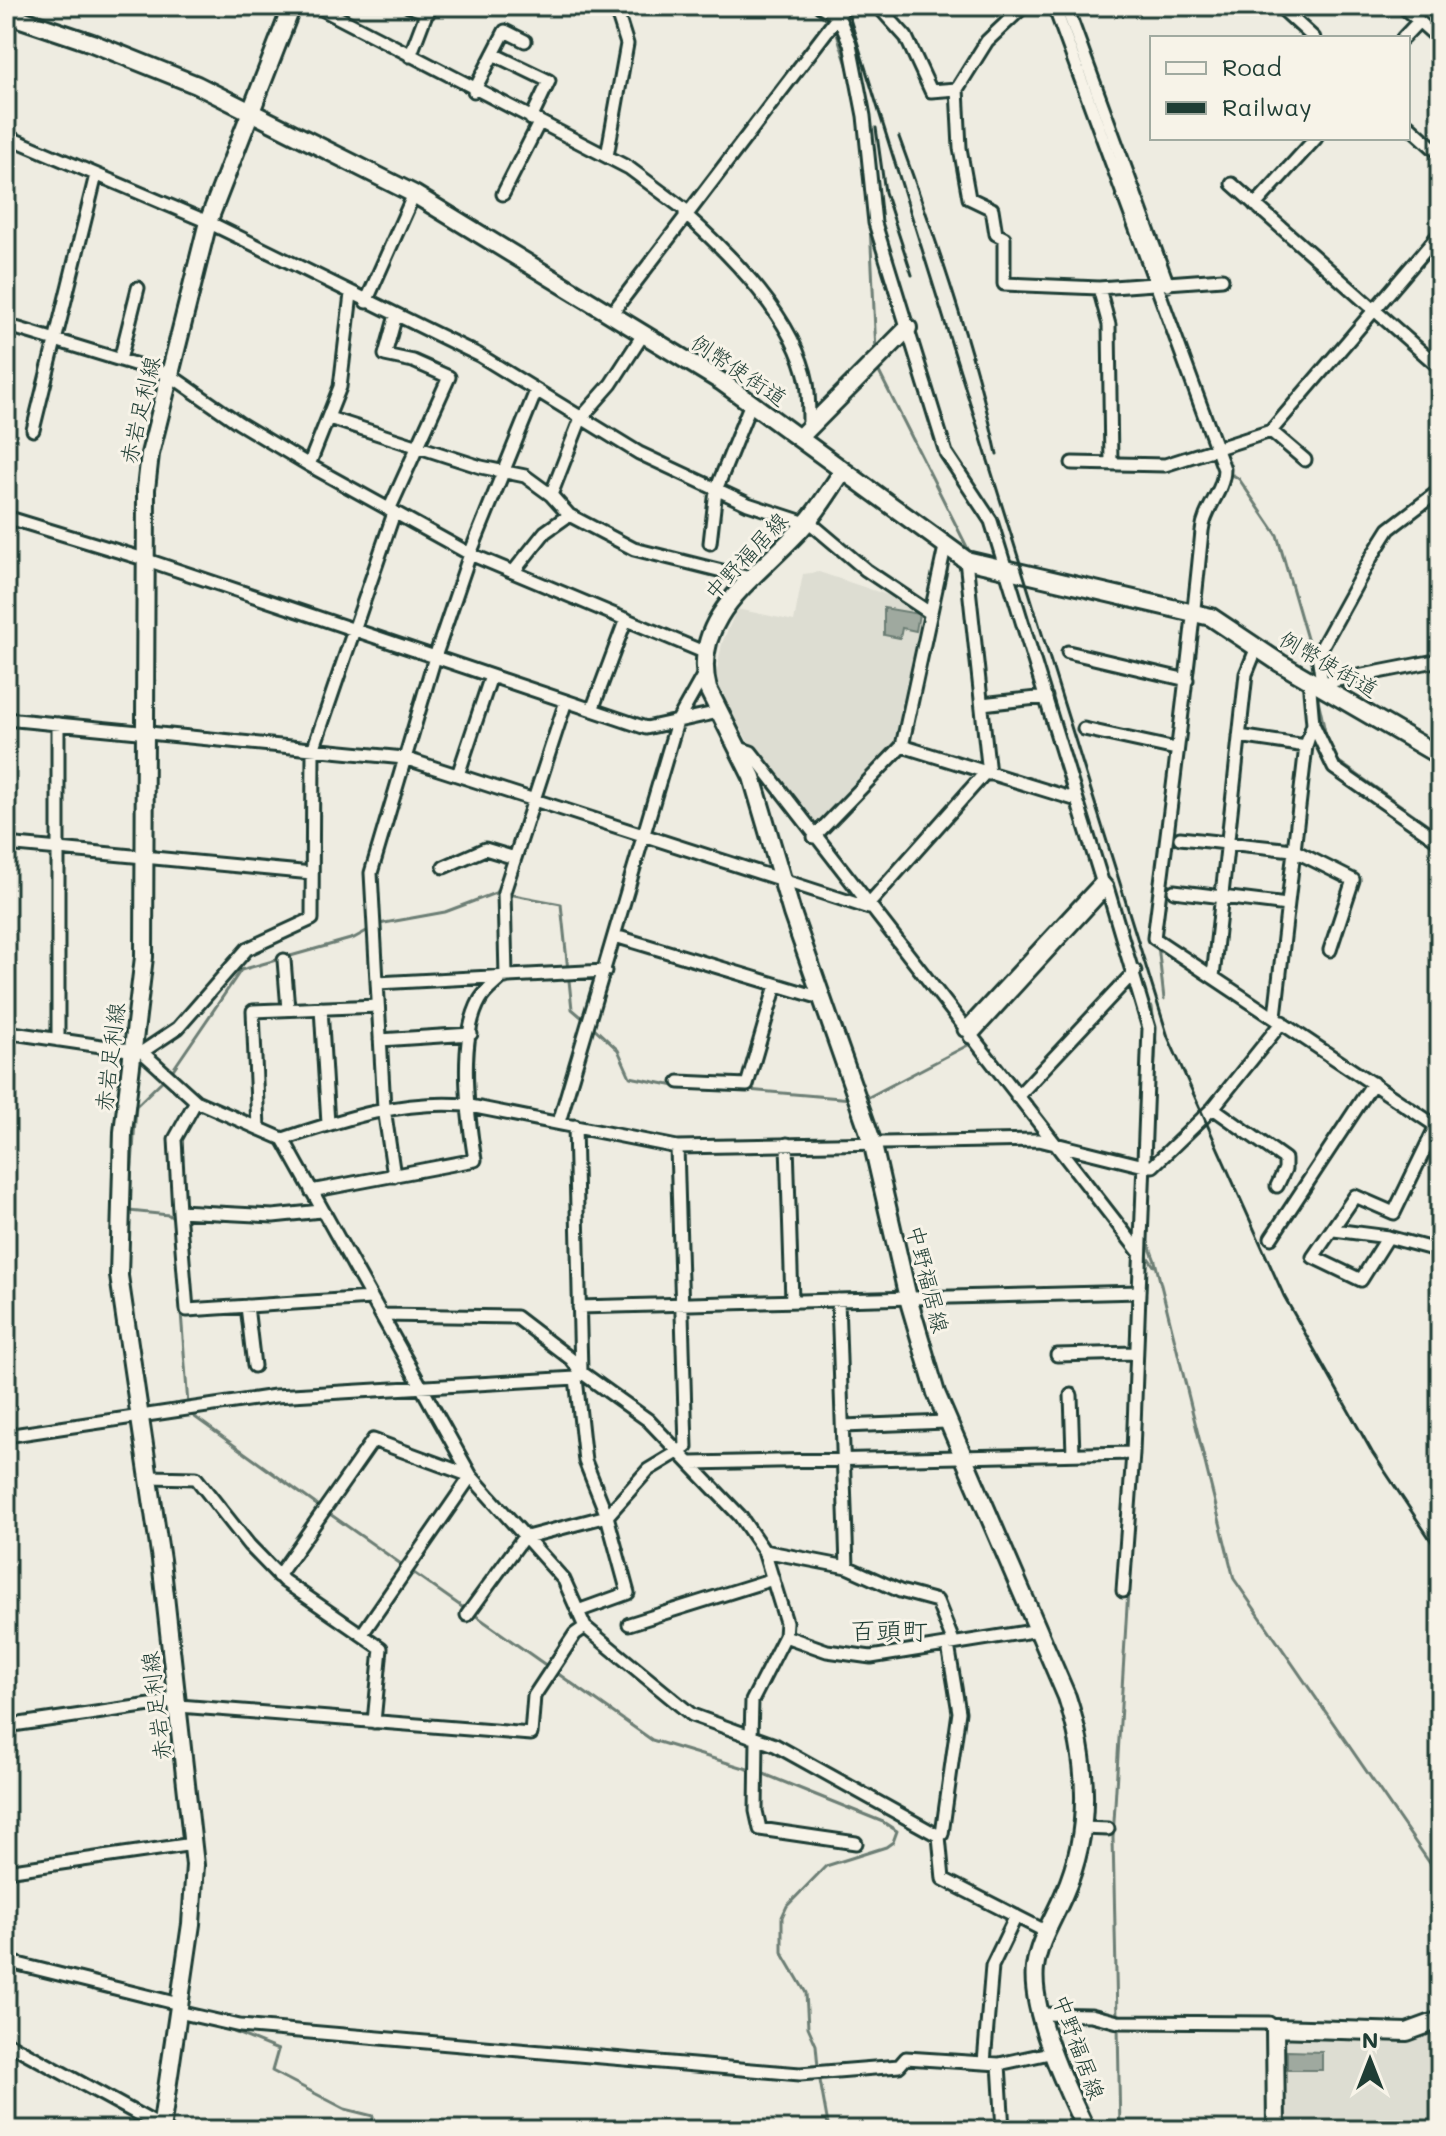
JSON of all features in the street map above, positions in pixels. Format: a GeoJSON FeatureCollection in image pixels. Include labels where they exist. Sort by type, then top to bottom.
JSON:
{"type":"FeatureCollection","features":[{"type":"Feature","properties":{"kind":"main road","name":"赤岩足利線"},"geometry":{"type":"LineString","coordinates":[[163,2129],[193,1895],[193,1844],[178,1704],[119,1276],[123,1132],[136,1051],[144,957],[144,559],[150,454],[208,222],[254,111],[292,6]]}},
{"type":"Feature","properties":{"kind":"main road","name":"例幣使街道"},"geometry":{"type":"LineString","coordinates":[[6,14],[92,43],[254,111],[414,194],[612,313],[751,403],[804,432],[843,471],[966,560],[1195,612],[1219,621],[1440,756]]}},
{"type":"Feature","properties":{"kind":"main road"},"geometry":{"type":"LineString","coordinates":[[804,432],[908,328]]}},
{"type":"Feature","properties":{"kind":"main road","name":"中野福居線"},"geometry":{"type":"LineString","coordinates":[[843,471],[807,522],[721,611],[706,653],[704,674],[719,712],[752,777],[782,881],[872,1141],[908,1298],[946,1422],[1039,1630],[1067,1697],[1079,1737],[1085,1786],[1082,1828],[1073,1871],[1035,1968],[1041,2014],[1086,2130]]}},
{"type":"Feature","properties":{"kind":"main road"},"geometry":{"type":"LineString","coordinates":[[1276,2130],[1275,2028],[1407,2032],[1440,2020]]}},
{"type":"Feature","properties":{"kind":"street"},"geometry":{"type":"LineString","coordinates":[[316,6],[474,91],[607,156],[686,213],[738,264],[777,317],[804,371],[804,432]]}},
{"type":"Feature","properties":{"kind":"street"},"geometry":{"type":"LineString","coordinates":[[408,6],[429,10],[410,56]]}},
{"type":"Feature","properties":{"kind":"street"},"geometry":{"type":"LineString","coordinates":[[607,156],[627,50],[627,34],[615,6]]}},
{"type":"Feature","properties":{"kind":"street"},"geometry":{"type":"LineString","coordinates":[[820,6],[842,11]]}},
{"type":"Feature","properties":{"kind":"street"},"geometry":{"type":"LineString","coordinates":[[878,6],[906,37],[931,91],[957,89]]}},
{"type":"Feature","properties":{"kind":"street"},"geometry":{"type":"LineString","coordinates":[[1024,6],[987,41],[957,89],[960,148],[969,198],[992,209],[996,234],[1004,238],[1004,284],[1099,288],[1222,279]]}},
{"type":"Feature","properties":{"kind":"street"},"geometry":{"type":"LineString","coordinates":[[1054,6],[1224,477],[1204,518],[1154,938],[1438,1126],[1394,1213],[1355,1196],[1313,1257],[1361,1280],[1388,1237]]}},
{"type":"Feature","properties":{"kind":"street"},"geometry":{"type":"LineString","coordinates":[[1066,6],[1168,285]]}},
{"type":"Feature","properties":{"kind":"street"},"geometry":{"type":"LineString","coordinates":[[1279,6],[1312,36]]}},
{"type":"Feature","properties":{"kind":"street"},"geometry":{"type":"LineString","coordinates":[[1402,6],[1440,40]]}},
{"type":"Feature","properties":{"kind":"street"},"geometry":{"type":"LineString","coordinates":[[612,313],[842,11]]}},
{"type":"Feature","properties":{"kind":"street"},"geometry":{"type":"LineString","coordinates":[[842,11],[864,116],[875,223],[946,453],[991,521],[1077,800],[1135,971],[1151,1042],[1133,1453],[1123,1591]]}},
{"type":"Feature","properties":{"kind":"street"},"geometry":{"type":"LineString","coordinates":[[1405,36],[1419,21]]}},
{"type":"Feature","properties":{"kind":"street"},"geometry":{"type":"LineString","coordinates":[[474,91],[505,31],[525,41]]}},
{"type":"Feature","properties":{"kind":"street"},"geometry":{"type":"LineString","coordinates":[[493,54],[549,81],[503,194]]}},
{"type":"Feature","properties":{"kind":"street"},"geometry":{"type":"LineString","coordinates":[[1410,127],[1440,154]]}},
{"type":"Feature","properties":{"kind":"street"},"geometry":{"type":"LineString","coordinates":[[6,136],[208,222],[479,355],[639,453],[716,490],[807,522],[866,570],[930,613]]}},
{"type":"Feature","properties":{"kind":"street"},"geometry":{"type":"LineString","coordinates":[[1255,205],[1314,140]]}},
{"type":"Feature","properties":{"kind":"street"},"geometry":{"type":"LineString","coordinates":[[33,430],[96,175]]}},
{"type":"Feature","properties":{"kind":"street"},"geometry":{"type":"LineString","coordinates":[[1232,184],[1440,368]]}},
{"type":"Feature","properties":{"kind":"street"},"geometry":{"type":"LineString","coordinates":[[366,302],[414,194]]}},
{"type":"Feature","properties":{"kind":"street"},"geometry":{"type":"LineString","coordinates":[[1072,463],[1165,465],[1271,431],[1440,233]]}},
{"type":"Feature","properties":{"kind":"street"},"geometry":{"type":"LineString","coordinates":[[120,360],[138,288]]}},
{"type":"Feature","properties":{"kind":"street"},"geometry":{"type":"LineString","coordinates":[[1099,288],[1109,325],[1111,463]]}},
{"type":"Feature","properties":{"kind":"street"},"geometry":{"type":"LineString","coordinates":[[309,465],[329,418],[344,365],[351,294]]}},
{"type":"Feature","properties":{"kind":"street"},"geometry":{"type":"LineString","coordinates":[[136,1051],[178,1028],[247,949],[312,919],[313,750],[391,512],[449,377],[413,361],[385,355],[396,315]]}},
{"type":"Feature","properties":{"kind":"street"},"geometry":{"type":"LineString","coordinates":[[6,325],[170,375],[239,423],[309,465],[470,554],[706,653]]}},
{"type":"Feature","properties":{"kind":"street"},"geometry":{"type":"LineString","coordinates":[[551,495],[581,418],[611,384],[644,333]]}},
{"type":"Feature","properties":{"kind":"street"},"geometry":{"type":"LineString","coordinates":[[394,1176],[384,1108],[371,873],[435,657],[470,554],[536,391]]}},
{"type":"Feature","properties":{"kind":"street"},"geometry":{"type":"LineString","coordinates":[[710,543],[716,490],[751,403]]}},
{"type":"Feature","properties":{"kind":"street"},"geometry":{"type":"LineString","coordinates":[[329,418],[504,473],[525,476],[551,495],[569,515],[645,553],[750,578]]}},
{"type":"Feature","properties":{"kind":"street"},"geometry":{"type":"LineString","coordinates":[[1271,431],[1305,460]]}},
{"type":"Feature","properties":{"kind":"street"},"geometry":{"type":"LineString","coordinates":[[283,1139],[384,1108],[430,1102],[559,1122],[677,1147],[872,1141],[1053,1142],[1153,1166],[1213,1108],[1278,1019],[1293,850],[1306,746],[1313,724],[1318,654],[1389,529],[1440,490]]}},
{"type":"Feature","properties":{"kind":"street"},"geometry":{"type":"LineString","coordinates":[[514,571],[545,532],[569,515]]}},
{"type":"Feature","properties":{"kind":"street"},"geometry":{"type":"LineString","coordinates":[[6,517],[144,559],[646,728],[719,712]]}},
{"type":"Feature","properties":{"kind":"street"},"geometry":{"type":"LineString","coordinates":[[814,837],[902,746],[945,547]]}},
{"type":"Feature","properties":{"kind":"street"},"geometry":{"type":"LineString","coordinates":[[868,907],[987,774],[966,560]]}},
{"type":"Feature","properties":{"kind":"street"},"geometry":{"type":"LineString","coordinates":[[592,710],[626,619]]}},
{"type":"Feature","properties":{"kind":"street"},"geometry":{"type":"LineString","coordinates":[[1213,977],[1246,674],[1257,647]]}},
{"type":"Feature","properties":{"kind":"street"},"geometry":{"type":"LineString","coordinates":[[1068,652],[1187,680]]}},
{"type":"Feature","properties":{"kind":"street"},"geometry":{"type":"LineString","coordinates":[[1315,681],[1440,660]]}},
{"type":"Feature","properties":{"kind":"street"},"geometry":{"type":"LineString","coordinates":[[559,1122],[677,722],[704,674]]}},
{"type":"Feature","properties":{"kind":"street"},"geometry":{"type":"LineString","coordinates":[[458,775],[491,676]]}},
{"type":"Feature","properties":{"kind":"street"},"geometry":{"type":"LineString","coordinates":[[982,704],[1046,697]]}},
{"type":"Feature","properties":{"kind":"street"},"geometry":{"type":"LineString","coordinates":[[311,1191],[475,1160],[465,1105],[471,1034],[478,1002],[504,977],[504,892],[566,701]]}},
{"type":"Feature","properties":{"kind":"street"},"geometry":{"type":"LineString","coordinates":[[6,719],[404,758],[868,907]]}},
{"type":"Feature","properties":{"kind":"street"},"geometry":{"type":"LineString","coordinates":[[58,724],[58,1040]]}},
{"type":"Feature","properties":{"kind":"street"},"geometry":{"type":"LineString","coordinates":[[1313,724],[1334,768],[1440,842]]}},
{"type":"Feature","properties":{"kind":"street"},"geometry":{"type":"LineString","coordinates":[[1084,729],[1176,749]]}},
{"type":"Feature","properties":{"kind":"street"},"geometry":{"type":"LineString","coordinates":[[1239,736],[1306,746]]}},
{"type":"Feature","properties":{"kind":"street"},"geometry":{"type":"LineString","coordinates":[[902,746],[1077,800]]}},
{"type":"Feature","properties":{"kind":"street"},"geometry":{"type":"LineString","coordinates":[[739,748],[751,752],[868,907],[1140,1253]]}},
{"type":"Feature","properties":{"kind":"street"},"geometry":{"type":"LineString","coordinates":[[1180,838],[1293,850],[1353,880],[1330,950]]}},
{"type":"Feature","properties":{"kind":"street"},"geometry":{"type":"LineString","coordinates":[[6,844],[312,873]]}},
{"type":"Feature","properties":{"kind":"street"},"geometry":{"type":"LineString","coordinates":[[444,867],[485,849],[515,858]]}},
{"type":"Feature","properties":{"kind":"street"},"geometry":{"type":"LineString","coordinates":[[967,1034],[1105,884]]}},
{"type":"Feature","properties":{"kind":"street"},"geometry":{"type":"LineString","coordinates":[[1174,891],[1287,905]]}},
{"type":"Feature","properties":{"kind":"street"},"geometry":{"type":"LineString","coordinates":[[615,936],[821,998]]}},
{"type":"Feature","properties":{"kind":"street"},"geometry":{"type":"LineString","coordinates":[[284,960],[288,1009]]}},
{"type":"Feature","properties":{"kind":"street"},"geometry":{"type":"LineString","coordinates":[[377,983],[605,971]]}},
{"type":"Feature","properties":{"kind":"street"},"geometry":{"type":"LineString","coordinates":[[1017,1097],[1135,971]]}},
{"type":"Feature","properties":{"kind":"street"},"geometry":{"type":"LineString","coordinates":[[679,1082],[747,1085],[776,985]]}},
{"type":"Feature","properties":{"kind":"street"},"geometry":{"type":"LineString","coordinates":[[258,1128],[253,1011],[378,1006]]}},
{"type":"Feature","properties":{"kind":"street"},"geometry":{"type":"LineString","coordinates":[[321,1008],[328,1124]]}},
{"type":"Feature","properties":{"kind":"street"},"geometry":{"type":"LineString","coordinates":[[6,1032],[136,1051],[196,1101],[283,1139],[471,1476],[564,1580],[585,1627],[675,1705],[713,1725],[775,1745],[939,1836]]}},
{"type":"Feature","properties":{"kind":"street"},"geometry":{"type":"LineString","coordinates":[[380,1040],[471,1034]]}},
{"type":"Feature","properties":{"kind":"street"},"geometry":{"type":"LineString","coordinates":[[1271,1238],[1373,1083]]}},
{"type":"Feature","properties":{"kind":"street"},"geometry":{"type":"LineString","coordinates":[[196,1101],[175,1139],[187,1310],[371,1298]]}},
{"type":"Feature","properties":{"kind":"street"},"geometry":{"type":"LineString","coordinates":[[1213,1108],[1285,1159],[1285,1169],[1277,1186]]}},
{"type":"Feature","properties":{"kind":"street"},"geometry":{"type":"LineString","coordinates":[[575,1126],[578,1375],[585,1461],[607,1516],[628,1593],[578,1611]]}},
{"type":"Feature","properties":{"kind":"street"},"geometry":{"type":"LineString","coordinates":[[787,1144],[792,1301]]}},
{"type":"Feature","properties":{"kind":"street"},"geometry":{"type":"LineString","coordinates":[[469,1612],[527,1537],[607,1516],[648,1470],[686,1447],[677,1147]]}},
{"type":"Feature","properties":{"kind":"street"},"geometry":{"type":"LineString","coordinates":[[179,1211],[273,1216],[321,1211]]}},
{"type":"Feature","properties":{"kind":"street"},"geometry":{"type":"LineString","coordinates":[[1334,1230],[1388,1237],[1440,1251]]}},
{"type":"Feature","properties":{"kind":"street"},"geometry":{"type":"LineString","coordinates":[[579,1307],[1139,1292]]}},
{"type":"Feature","properties":{"kind":"street"},"geometry":{"type":"LineString","coordinates":[[838,1300],[847,1567]]}},
{"type":"Feature","properties":{"kind":"street"},"geometry":{"type":"LineString","coordinates":[[247,1306],[254,1366]]}},
{"type":"Feature","properties":{"kind":"street"},"geometry":{"type":"LineString","coordinates":[[381,1315],[516,1317],[571,1359],[578,1375],[648,1420],[682,1452],[755,1533],[785,1613],[785,1636],[752,1701],[756,1811],[760,1829],[856,1843]]}},
{"type":"Feature","properties":{"kind":"street"},"geometry":{"type":"LineString","coordinates":[[1057,1355],[1135,1353]]}},
{"type":"Feature","properties":{"kind":"street"},"geometry":{"type":"LineString","coordinates":[[6,1436],[275,1396],[578,1375]]}},
{"type":"Feature","properties":{"kind":"street"},"geometry":{"type":"LineString","coordinates":[[1071,1395],[1073,1454]]}},
{"type":"Feature","properties":{"kind":"street"},"geometry":{"type":"LineString","coordinates":[[843,1426],[946,1422]]}},
{"type":"Feature","properties":{"kind":"street"},"geometry":{"type":"LineString","coordinates":[[278,1576],[373,1440],[471,1476]]}},
{"type":"Feature","properties":{"kind":"street"},"geometry":{"type":"LineString","coordinates":[[692,1463],[1133,1453]]}},
{"type":"Feature","properties":{"kind":"street"},"geometry":{"type":"LineString","coordinates":[[362,1634],[471,1476]]}},
{"type":"Feature","properties":{"kind":"street"},"geometry":{"type":"LineString","coordinates":[[148,1477],[196,1478],[278,1576],[381,1648],[374,1722]]}},
{"type":"Feature","properties":{"kind":"street"},"geometry":{"type":"LineString","coordinates":[[764,1551],[847,1567],[900,1591],[937,1601],[950,1643],[959,1712],[942,1834],[939,1836],[943,1879],[1047,1932]]}},
{"type":"Feature","properties":{"kind":"street"},"geometry":{"type":"LineString","coordinates":[[629,1624],[773,1579]]}},
{"type":"Feature","properties":{"kind":"street"},"geometry":{"type":"LineString","coordinates":[[6,1726],[178,1704],[531,1734],[534,1696],[575,1634],[585,1627]]}},
{"type":"Feature","properties":{"kind":"street"},"geometry":{"type":"LineString","coordinates":[[785,1636],[827,1651],[871,1657],[1039,1630]]}},
{"type":"Feature","properties":{"kind":"street"},"geometry":{"type":"LineString","coordinates":[[1082,1828],[1108,1829]]}},
{"type":"Feature","properties":{"kind":"street"},"geometry":{"type":"LineString","coordinates":[[6,1871],[193,1844]]}},
{"type":"Feature","properties":{"kind":"street"},"geometry":{"type":"LineString","coordinates":[[984,2063],[992,1966],[1016,1916]]}},
{"type":"Feature","properties":{"kind":"street"},"geometry":{"type":"LineString","coordinates":[[6,1961],[240,2026],[800,2074],[899,2066],[906,2058],[999,2064],[1054,2052]]}},
{"type":"Feature","properties":{"kind":"street"},"geometry":{"type":"LineString","coordinates":[[1041,2014],[1091,2015],[1118,2022],[1269,2023],[1275,2028]]}},
{"type":"Feature","properties":{"kind":"street"},"geometry":{"type":"LineString","coordinates":[[6,2042],[163,2129]]}},
{"type":"Feature","properties":{"kind":"street"},"geometry":{"type":"LineString","coordinates":[[999,2064],[1003,2130]]}},
{"type":"Feature","properties":{"kind":"shaded area"},"geometry":{"type":"Polygon","coordinates":[[[819,572],[908,602],[926,615],[899,744],[815,832],[752,749],[715,681],[722,643],[737,609],[794,621],[803,574],[819,572]]]}},
{"type":"Feature","properties":{"kind":"shaded area"},"geometry":{"type":"Polygon","coordinates":[[[884,608],[919,614],[916,631],[902,628],[900,638],[884,635],[884,608]]]}},
{"type":"Feature","properties":{"kind":"shaded area"},"geometry":{"type":"Polygon","coordinates":[[[1440,2026],[1440,2130],[1284,2130],[1281,2041],[1289,2035],[1440,2026]]]}},
{"type":"Feature","properties":{"kind":"shaded area"},"geometry":{"type":"Polygon","coordinates":[[[1287,2051],[1322,2052],[1322,2070],[1287,2070],[1287,2051]]]}},
{"type":"Feature","properties":{"kind":"waterway"},"geometry":{"type":"LineString","coordinates":[[808,6],[831,22]]}},
{"type":"Feature","properties":{"kind":"waterway"},"geometry":{"type":"LineString","coordinates":[[835,28],[850,74]]}},
{"type":"Feature","properties":{"kind":"waterway"},"geometry":{"type":"LineString","coordinates":[[870,224],[876,352]]}},
{"type":"Feature","properties":{"kind":"waterway"},"geometry":{"type":"LineString","coordinates":[[877,368],[970,553]]}},
{"type":"Feature","properties":{"kind":"waterway"},"geometry":{"type":"LineString","coordinates":[[1233,475],[1239,479],[1277,535],[1314,663]]}},
{"type":"Feature","properties":{"kind":"waterway"},"geometry":{"type":"LineString","coordinates":[[1316,690],[1327,741]]}},
{"type":"Feature","properties":{"kind":"waterway"},"geometry":{"type":"LineString","coordinates":[[6,725],[26,726]]}},
{"type":"Feature","properties":{"kind":"waterway"},"geometry":{"type":"LineString","coordinates":[[1335,759],[1440,833]]}},
{"type":"Feature","properties":{"kind":"waterway"},"geometry":{"type":"LineString","coordinates":[[379,924],[445,912],[498,892],[561,904],[572,1009],[586,1021]]}},
{"type":"Feature","properties":{"kind":"waterway"},"geometry":{"type":"LineString","coordinates":[[170,1074],[241,970],[354,938],[372,928]]}},
{"type":"Feature","properties":{"kind":"waterway"},"geometry":{"type":"LineString","coordinates":[[1158,945],[1164,999]]}},
{"type":"Feature","properties":{"kind":"waterway"},"geometry":{"type":"LineString","coordinates":[[1150,1135],[1156,1043],[1152,1007]]}},
{"type":"Feature","properties":{"kind":"waterway"},"geometry":{"type":"LineString","coordinates":[[592,1026],[618,1050],[630,1077],[680,1087]]}},
{"type":"Feature","properties":{"kind":"waterway"},"geometry":{"type":"LineString","coordinates":[[863,1100],[970,1044],[970,1040]]}},
{"type":"Feature","properties":{"kind":"waterway"},"geometry":{"type":"LineString","coordinates":[[164,1079],[136,1106],[129,1211],[169,1215],[174,1219],[188,1405]]}},
{"type":"Feature","properties":{"kind":"waterway"},"geometry":{"type":"LineString","coordinates":[[748,1090],[852,1099]]}},
{"type":"Feature","properties":{"kind":"waterway"},"geometry":{"type":"LineString","coordinates":[[1145,1235],[1155,1261],[1234,1579],[1440,1878]]}},
{"type":"Feature","properties":{"kind":"waterway"},"geometry":{"type":"LineString","coordinates":[[1147,1256],[1154,1266]]}},
{"type":"Feature","properties":{"kind":"waterway"},"geometry":{"type":"LineString","coordinates":[[188,1412],[321,1508]]}},
{"type":"Feature","properties":{"kind":"waterway"},"geometry":{"type":"LineString","coordinates":[[327,1512],[465,1609]]}},
{"type":"Feature","properties":{"kind":"waterway"},"geometry":{"type":"LineString","coordinates":[[1117,2018],[1113,1838],[1128,1590]]}},
{"type":"Feature","properties":{"kind":"waterway"},"geometry":{"type":"LineString","coordinates":[[472,1613],[652,1740],[751,1770]]}},
{"type":"Feature","properties":{"kind":"waterway"},"geometry":{"type":"LineString","coordinates":[[759,1772],[883,1822],[897,1831],[893,1842],[886,1847],[826,1866],[787,1906],[782,1917],[782,1952],[806,1993],[808,2027],[816,2045],[818,2067]]}},
{"type":"Feature","properties":{"kind":"waterway"},"geometry":{"type":"LineString","coordinates":[[185,2007],[230,2019]]}},
{"type":"Feature","properties":{"kind":"waterway"},"geometry":{"type":"LineString","coordinates":[[1118,2026],[1120,2130]]}},
{"type":"Feature","properties":{"kind":"waterway"},"geometry":{"type":"LineString","coordinates":[[229,2027],[229,2030],[278,2050],[272,2071],[345,2109],[373,2116],[372,2130]]}},
{"type":"Feature","properties":{"kind":"waterway"},"geometry":{"type":"LineString","coordinates":[[819,2075],[829,2130]]}},
{"type":"Feature","properties":{"kind":"railway"},"geometry":{"type":"LineString","coordinates":[[846,6],[1168,1037],[1284,1296],[1372,1452],[1440,1554]]}},
{"type":"Feature","properties":{"kind":"railway"},"geometry":{"type":"LineString","coordinates":[[876,128],[885,192],[912,275]]}},
{"type":"Feature","properties":{"kind":"railway"},"geometry":{"type":"LineString","coordinates":[[899,137],[965,333],[997,454]]}},
{"type":"Feature","properties":{"kind":"district","name":"百頭町"},"geometry":{"type":"Point","coordinates":[889,1631]}}]}
